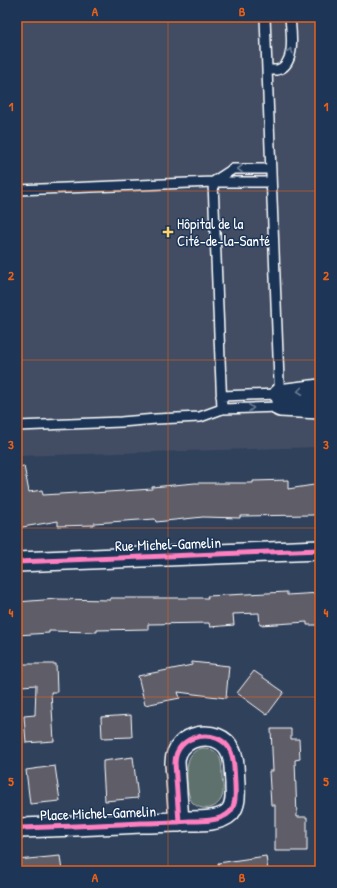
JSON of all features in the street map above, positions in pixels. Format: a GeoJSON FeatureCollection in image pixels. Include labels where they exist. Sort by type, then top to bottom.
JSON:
{"type":"FeatureCollection","features":[{"type":"Feature","properties":{"kind":"street"},"geometry":{"type":"LineString","coordinates":[[280,400],[320,388]]}},
{"type":"Feature","properties":{"kind":"street"},"geometry":{"type":"LineString","coordinates":[[280,400],[320,409]]}},
{"type":"Feature","properties":{"kind":"street","name":"Rue Michel-Gamelin"},"geometry":{"type":"LineString","coordinates":[[17,562],[320,550]]}},
{"type":"Feature","properties":{"kind":"street","name":"Place Michel-Gamelin"},"geometry":{"type":"LineString","coordinates":[[17,828],[179,822],[219,818],[227,814],[232,808],[235,799],[232,755],[228,746],[221,740],[212,737],[193,738],[184,742],[178,749],[175,763],[179,822]]}},
{"type":"Feature","properties":{"kind":"lane"},"geometry":{"type":"LineString","coordinates":[[265,17],[280,400]]}},
{"type":"Feature","properties":{"kind":"lane"},"geometry":{"type":"LineString","coordinates":[[267,70],[276,70],[288,61],[292,47],[290,17]]}},
{"type":"Feature","properties":{"kind":"lane"},"geometry":{"type":"LineString","coordinates":[[213,182],[233,169],[270,169]]}},
{"type":"Feature","properties":{"kind":"lane"},"geometry":{"type":"LineString","coordinates":[[17,190],[213,182],[271,182]]}},
{"type":"Feature","properties":{"kind":"lane"},"geometry":{"type":"LineString","coordinates":[[213,182],[222,409]]}},
{"type":"Feature","properties":{"kind":"lane"},"geometry":{"type":"LineString","coordinates":[[221,396],[280,400]]}},
{"type":"Feature","properties":{"kind":"lane"},"geometry":{"type":"LineString","coordinates":[[17,426],[200,417],[222,409],[280,400]]}},
{"type":"Feature","properties":{"kind":"shaded area","name":"Hôpital de la Cité-de-la-Santé"},"geometry":{"type":"Polygon","coordinates":[[[17,17],[320,17],[320,447],[17,456],[17,17]]]}},
{"type":"Feature","properties":{"kind":"green space"},"geometry":{"type":"Polygon","coordinates":[[[202,748],[214,751],[220,758],[222,767],[222,797],[216,805],[208,808],[200,807],[192,802],[187,787],[188,761],[193,752],[202,748]]]}},
{"type":"Feature","properties":{"kind":"building"},"geometry":{"type":"Polygon","coordinates":[[[24,466],[29,492],[42,490],[43,495],[152,489],[152,487],[195,483],[253,483],[253,481],[288,480],[288,489],[320,484],[320,514],[240,516],[240,518],[203,517],[156,522],[155,519],[94,523],[94,525],[58,526],[58,521],[17,528],[17,467],[24,466]]]}},
{"type":"Feature","properties":{"kind":"building"},"geometry":{"type":"Polygon","coordinates":[[[287,592],[287,595],[320,593],[320,625],[307,625],[307,622],[260,625],[259,613],[233,614],[234,625],[210,627],[209,623],[148,624],[148,629],[97,630],[97,632],[49,631],[49,633],[17,635],[17,602],[57,599],[110,600],[110,598],[208,598],[207,596],[287,592]]]}},
{"type":"Feature","properties":{"kind":"building"},"geometry":{"type":"Polygon","coordinates":[[[192,662],[229,666],[226,698],[178,692],[180,698],[145,705],[138,676],[192,665],[192,662]]]}},
{"type":"Feature","properties":{"kind":"building"},"geometry":{"type":"Polygon","coordinates":[[[21,664],[56,664],[57,692],[51,692],[54,741],[26,743],[24,716],[35,715],[36,685],[21,686],[21,664]]]}},
{"type":"Feature","properties":{"kind":"building"},"geometry":{"type":"Polygon","coordinates":[[[254,671],[284,692],[267,715],[237,693],[254,671]]]}},
{"type":"Feature","properties":{"kind":"building"},"geometry":{"type":"Polygon","coordinates":[[[131,715],[132,737],[102,738],[101,717],[131,715]]]}},
{"type":"Feature","properties":{"kind":"building"},"geometry":{"type":"Polygon","coordinates":[[[271,729],[291,729],[291,739],[299,739],[300,759],[295,760],[297,817],[307,817],[307,851],[275,851],[275,805],[271,805],[269,771],[273,771],[271,729]]]}},
{"type":"Feature","properties":{"kind":"building"},"geometry":{"type":"Polygon","coordinates":[[[133,757],[138,798],[105,801],[103,761],[133,757]]]}},
{"type":"Feature","properties":{"kind":"building"},"geometry":{"type":"Polygon","coordinates":[[[55,766],[60,801],[30,804],[26,770],[55,766]]]}},
{"type":"Feature","properties":{"kind":"building"},"geometry":{"type":"Polygon","coordinates":[[[60,856],[62,871],[17,871],[17,860],[60,856]]]}},
{"type":"Feature","properties":{"kind":"building"},"geometry":{"type":"Polygon","coordinates":[[[266,856],[268,871],[219,871],[218,863],[266,856]]]}},
{"type":"Feature","properties":{"kind":"cycle path"},"geometry":{"type":"LineString","coordinates":[[17,562],[320,550]]}},
{"type":"Feature","properties":{"kind":"cycle path"},"geometry":{"type":"LineString","coordinates":[[17,828],[63,827],[203,821],[224,816],[230,812],[235,801],[234,766],[233,757],[230,750],[217,738],[208,736],[198,737],[182,745],[177,753],[175,763],[179,822]]}},
{"type":"Feature","properties":{"kind":"place","name":"Hôpital de la Cité-de-la-Santé"},"geometry":{"type":"Point","coordinates":[168,232]}}]}
